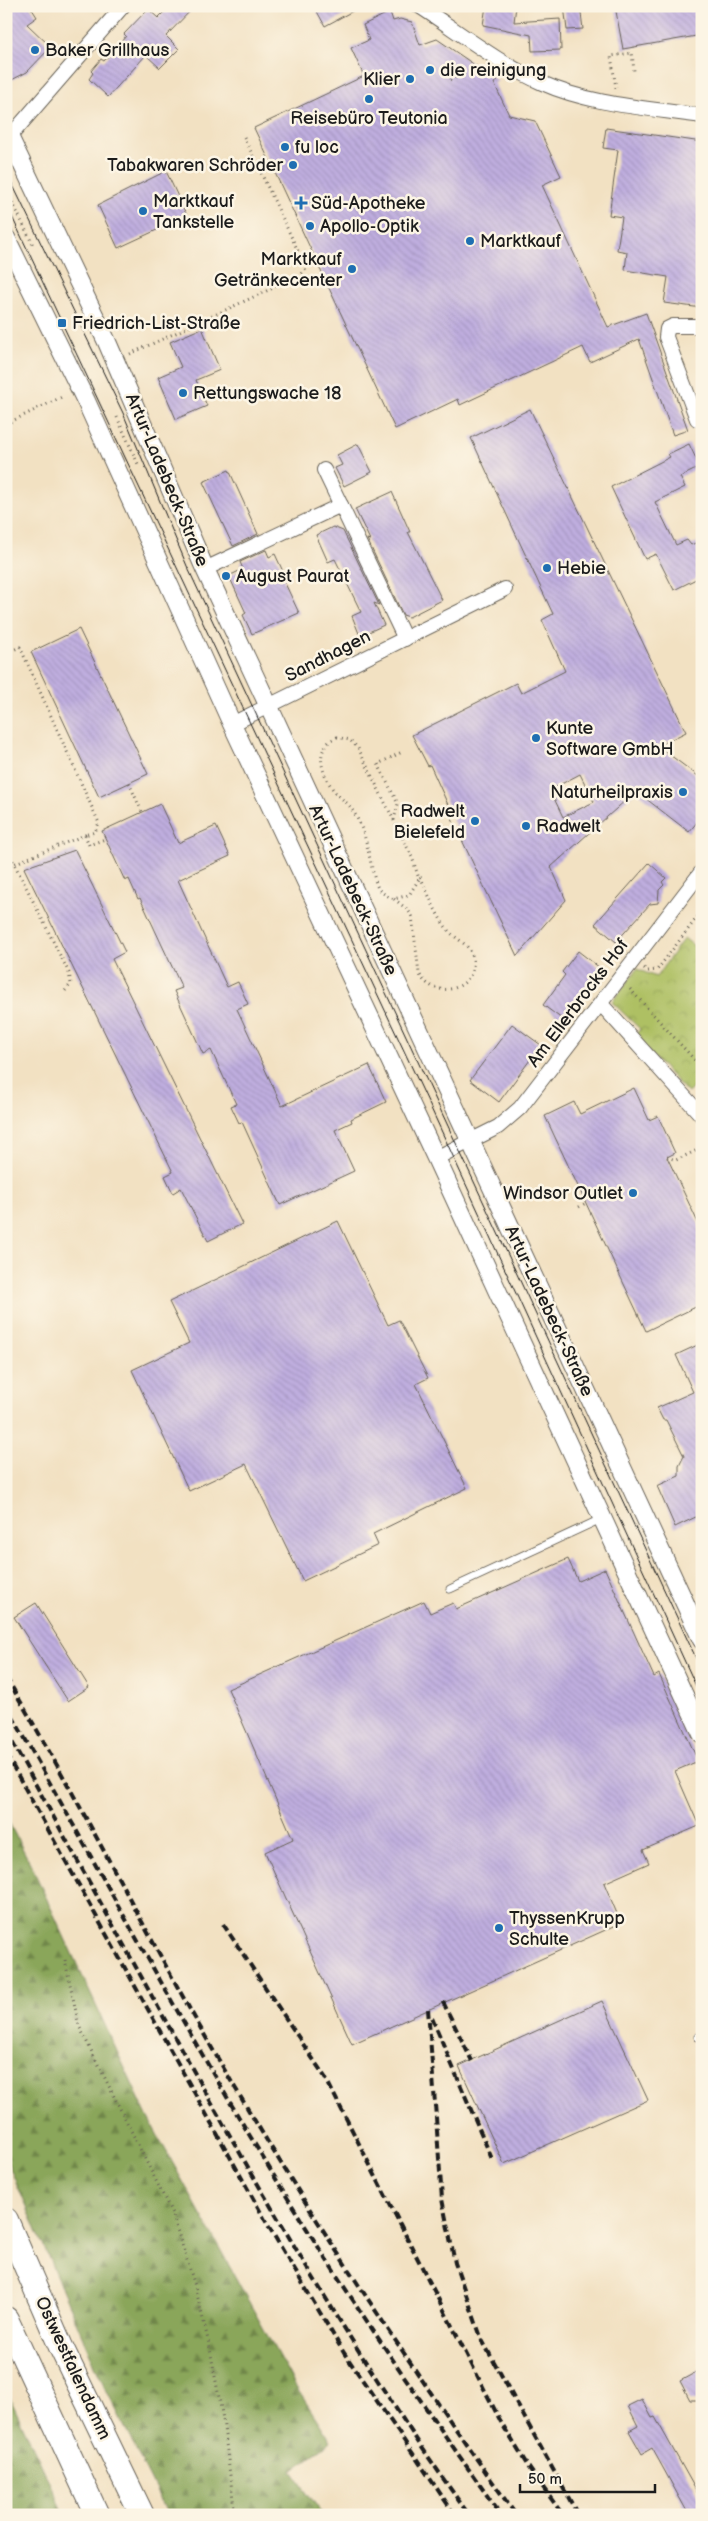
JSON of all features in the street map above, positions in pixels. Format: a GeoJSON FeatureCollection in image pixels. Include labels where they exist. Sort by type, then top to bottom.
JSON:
{"type":"FeatureCollection","features":[{"type":"Feature","properties":{"kind":"highway","name":"Ostwestfalendamm"},"geometry":{"type":"LineString","coordinates":[[6,2220],[61,2347],[142,2515]]}},
{"type":"Feature","properties":{"kind":"highway"},"geometry":{"type":"LineString","coordinates":[[6,2320],[97,2515]]}},
{"type":"Feature","properties":{"kind":"street"},"geometry":{"type":"LineString","coordinates":[[8,136],[123,6]]}},
{"type":"Feature","properties":{"kind":"street"},"geometry":{"type":"LineString","coordinates":[[419,6],[498,58],[549,86],[610,102],[702,116]]}},
{"type":"Feature","properties":{"kind":"street","name":"Artur-Ladebeck-Straße"},"geometry":{"type":"LineString","coordinates":[[8,136],[107,342],[205,569],[268,707],[702,1640]]}},
{"type":"Feature","properties":{"kind":"street"},"geometry":{"type":"LineString","coordinates":[[6,238],[86,401],[232,724],[604,1518],[702,1734]]}},
{"type":"Feature","properties":{"kind":"street"},"geometry":{"type":"LineString","coordinates":[[698,419],[666,337],[667,329],[673,326],[702,326]]}},
{"type":"Feature","properties":{"kind":"street"},"geometry":{"type":"LineString","coordinates":[[324,470],[405,639]]}},
{"type":"Feature","properties":{"kind":"street"},"geometry":{"type":"LineString","coordinates":[[205,569],[341,505]]}},
{"type":"Feature","properties":{"kind":"street","name":"Sandhagen"},"geometry":{"type":"LineString","coordinates":[[232,724],[505,589]]}},
{"type":"Feature","properties":{"kind":"street","name":"Am Ellerbrocks Hof"},"geometry":{"type":"LineString","coordinates":[[436,1158],[498,1127],[520,1108],[702,871]]}},
{"type":"Feature","properties":{"kind":"street"},"geometry":{"type":"LineString","coordinates":[[601,1004],[702,1116]]}},
{"type":"Feature","properties":{"kind":"lane"},"geometry":{"type":"LineString","coordinates":[[450,1589],[604,1518]]}},
{"type":"Feature","properties":{"kind":"path"},"geometry":{"type":"LineString","coordinates":[[610,102],[616,88],[611,56],[632,52],[634,71]]}},
{"type":"Feature","properties":{"kind":"path"},"geometry":{"type":"LineString","coordinates":[[450,80],[498,58]]}},
{"type":"Feature","properties":{"kind":"path"},"geometry":{"type":"LineString","coordinates":[[244,137],[299,254]]}},
{"type":"Feature","properties":{"kind":"path"},"geometry":{"type":"LineString","coordinates":[[6,189],[33,245]]}},
{"type":"Feature","properties":{"kind":"path"},"geometry":{"type":"LineString","coordinates":[[128,355],[299,276],[315,260]]}},
{"type":"Feature","properties":{"kind":"path"},"geometry":{"type":"LineString","coordinates":[[6,424],[66,396]]}},
{"type":"Feature","properties":{"kind":"path"},"geometry":{"type":"LineString","coordinates":[[117,417],[138,464]]}},
{"type":"Feature","properties":{"kind":"path"},"geometry":{"type":"LineString","coordinates":[[6,653],[20,647],[99,823],[95,832],[6,867]]}},
{"type":"Feature","properties":{"kind":"path"},"geometry":{"type":"LineString","coordinates":[[343,737],[354,743],[419,873],[448,930],[465,944],[472,954],[471,974],[464,983],[454,989],[442,990],[431,987],[419,973],[412,916],[407,908],[378,888],[369,849],[359,822],[347,803],[335,792],[321,763],[322,751],[330,740],[343,737]]}},
{"type":"Feature","properties":{"kind":"path"},"geometry":{"type":"LineString","coordinates":[[394,820],[398,804],[378,764],[402,752]]}},
{"type":"Feature","properties":{"kind":"path"},"geometry":{"type":"LineString","coordinates":[[130,783],[142,812]]}},
{"type":"Feature","properties":{"kind":"path"},"geometry":{"type":"LineString","coordinates":[[85,836],[89,845],[106,839]]}},
{"type":"Feature","properties":{"kind":"path"},"geometry":{"type":"LineString","coordinates":[[6,847],[69,973],[71,984],[65,991]]}},
{"type":"Feature","properties":{"kind":"path"},"geometry":{"type":"LineString","coordinates":[[394,899],[409,895],[417,885],[419,873]]}},
{"type":"Feature","properties":{"kind":"path"},"geometry":{"type":"LineString","coordinates":[[633,962],[648,971],[657,970],[702,911]]}},
{"type":"Feature","properties":{"kind":"path"},"geometry":{"type":"LineString","coordinates":[[620,978],[702,1068]]}},
{"type":"Feature","properties":{"kind":"path"},"geometry":{"type":"LineString","coordinates":[[667,1157],[676,1160],[702,1148]]}},
{"type":"Feature","properties":{"kind":"path"},"geometry":{"type":"LineString","coordinates":[[579,1207],[586,1203]]}},
{"type":"Feature","properties":{"kind":"path"},"geometry":{"type":"LineString","coordinates":[[65,1960],[79,2026],[172,2213],[195,2286],[209,2344],[221,2410],[235,2515]]}},
{"type":"Feature","properties":{"kind":"green space"},"geometry":{"type":"Polygon","coordinates":[[[684,938],[702,952],[702,1088],[697,1084],[688,1093],[634,1037],[640,1029],[612,1002],[637,969],[656,977],[684,938]]]}},
{"type":"Feature","properties":{"kind":"green space"},"geometry":{"type":"Polygon","coordinates":[[[6,1817],[32,1867],[147,2116],[294,2384],[331,2441],[292,2471],[323,2515],[168,2515],[99,2375],[6,2159],[6,1817]]]}},
{"type":"Feature","properties":{"kind":"green space"},"geometry":{"type":"Polygon","coordinates":[[[6,2390],[65,2515],[6,2515],[6,2390]]]}},
{"type":"Feature","properties":{"kind":"building"},"geometry":{"type":"Polygon","coordinates":[[[6,6],[30,6],[37,17],[27,24],[51,47],[27,72],[6,83],[6,6]]]}},
{"type":"Feature","properties":{"kind":"building"},"geometry":{"type":"Polygon","coordinates":[[[170,6],[195,6],[166,36],[179,49],[160,68],[146,55],[108,97],[89,79],[93,73],[91,71],[101,59],[104,61],[126,36],[124,34],[148,9],[158,18],[170,6]]]}},
{"type":"Feature","properties":{"kind":"building"},"geometry":{"type":"Polygon","coordinates":[[[314,6],[362,6],[325,26],[314,6]]]}},
{"type":"Feature","properties":{"kind":"building"},"geometry":{"type":"Polygon","coordinates":[[[486,6],[516,6],[514,22],[560,19],[561,50],[532,51],[531,35],[483,25],[486,6]]]}},
{"type":"Feature","properties":{"kind":"building"},"geometry":{"type":"Polygon","coordinates":[[[564,6],[580,6],[583,29],[567,30],[564,6]]]}},
{"type":"Feature","properties":{"kind":"building"},"geometry":{"type":"Polygon","coordinates":[[[615,6],[702,6],[702,35],[623,49],[615,6]]]}},
{"type":"Feature","properties":{"kind":"building","name":"Marktkauf"},"geometry":{"type":"Polygon","coordinates":[[[390,12],[393,21],[400,19],[412,22],[420,45],[437,39],[498,81],[494,83],[509,115],[535,121],[561,176],[542,185],[608,327],[646,313],[688,430],[673,435],[639,339],[590,362],[583,347],[460,405],[458,399],[395,429],[254,128],[364,76],[351,48],[369,40],[363,25],[390,12]]]}},
{"type":"Feature","properties":{"kind":"building"},"geometry":{"type":"Polygon","coordinates":[[[606,128],[702,142],[702,308],[664,303],[668,277],[625,270],[627,252],[617,250],[622,217],[609,215],[618,150],[603,148],[606,128]]]}},
{"type":"Feature","properties":{"kind":"building","name":"Marktkauf Tankstelle"},"geometry":{"type":"Polygon","coordinates":[[[166,171],[187,216],[118,248],[98,205],[166,171]]]}},
{"type":"Feature","properties":{"kind":"building"},"geometry":{"type":"Polygon","coordinates":[[[202,328],[220,370],[196,380],[207,406],[176,419],[158,377],[181,367],[170,342],[202,328]]]}},
{"type":"Feature","properties":{"kind":"building"},"geometry":{"type":"Polygon","coordinates":[[[530,409],[686,732],[658,746],[702,779],[702,816],[689,832],[636,791],[551,867],[566,900],[517,956],[452,819],[454,818],[430,765],[428,766],[412,735],[516,683],[521,693],[565,671],[542,620],[553,614],[471,438],[530,409]],[[580,774],[550,790],[563,817],[594,802],[580,774]]]}},
{"type":"Feature","properties":{"kind":"building"},"geometry":{"type":"Polygon","coordinates":[[[358,444],[372,472],[344,486],[335,468],[342,465],[337,455],[358,444]]]}},
{"type":"Feature","properties":{"kind":"building"},"geometry":{"type":"Polygon","coordinates":[[[689,444],[700,467],[680,477],[685,487],[655,502],[676,545],[687,540],[691,545],[702,540],[702,576],[674,590],[656,554],[645,559],[611,487],[670,457],[668,454],[689,444]]]}},
{"type":"Feature","properties":{"kind":"building"},"geometry":{"type":"Polygon","coordinates":[[[229,470],[258,534],[233,546],[203,482],[229,470]]]}},
{"type":"Feature","properties":{"kind":"building"},"geometry":{"type":"Polygon","coordinates":[[[392,492],[410,532],[408,532],[442,600],[409,617],[403,615],[355,509],[392,492]]]}},
{"type":"Feature","properties":{"kind":"building"},"geometry":{"type":"Polygon","coordinates":[[[333,527],[343,531],[379,605],[374,603],[384,625],[360,636],[352,616],[361,612],[335,559],[328,562],[316,535],[333,527]]]}},
{"type":"Feature","properties":{"kind":"building"},"geometry":{"type":"Polygon","coordinates":[[[266,550],[269,557],[275,554],[286,578],[283,579],[299,613],[252,634],[243,615],[246,613],[229,576],[243,569],[240,562],[266,550]]]}},
{"type":"Feature","properties":{"kind":"building"},"geometry":{"type":"Polygon","coordinates":[[[79,629],[148,774],[99,797],[31,652],[79,629]]]}},
{"type":"Feature","properties":{"kind":"building"},"geometry":{"type":"Polygon","coordinates":[[[160,804],[178,843],[216,826],[230,856],[178,880],[227,987],[238,982],[248,1004],[237,1009],[282,1106],[369,1065],[386,1102],[351,1119],[352,1122],[335,1130],[354,1171],[280,1205],[242,1122],[239,1123],[231,1106],[236,1104],[211,1050],[203,1054],[174,991],[182,988],[140,898],[138,899],[129,879],[125,881],[102,831],[160,804]]]}},
{"type":"Feature","properties":{"kind":"building"},"geometry":{"type":"Polygon","coordinates":[[[75,850],[125,952],[112,959],[242,1224],[208,1241],[181,1188],[173,1193],[165,1176],[173,1172],[24,868],[75,850]]]}},
{"type":"Feature","properties":{"kind":"building"},"geometry":{"type":"Polygon","coordinates":[[[649,863],[666,878],[662,882],[664,885],[659,890],[658,903],[650,904],[616,942],[595,924],[649,863]]]}},
{"type":"Feature","properties":{"kind":"building"},"geometry":{"type":"Polygon","coordinates":[[[578,951],[600,968],[562,1019],[543,1005],[565,975],[562,972],[578,951]]]}},
{"type":"Feature","properties":{"kind":"building"},"geometry":{"type":"Polygon","coordinates":[[[512,1024],[541,1045],[499,1102],[470,1080],[512,1024]]]}},
{"type":"Feature","properties":{"kind":"building","name":"Windsor Outlet"},"geometry":{"type":"Polygon","coordinates":[[[634,1088],[649,1120],[658,1116],[675,1153],[667,1157],[702,1231],[702,1304],[646,1331],[545,1116],[574,1102],[580,1114],[634,1088]]]}},
{"type":"Feature","properties":{"kind":"building"},"geometry":{"type":"Polygon","coordinates":[[[338,1221],[388,1325],[399,1320],[428,1378],[416,1384],[467,1488],[373,1534],[378,1545],[303,1581],[246,1464],[189,1491],[132,1370],[189,1343],[169,1302],[338,1221]]]}},
{"type":"Feature","properties":{"kind":"building"},"geometry":{"type":"Polygon","coordinates":[[[702,1343],[702,1514],[675,1527],[657,1486],[679,1476],[679,1466],[684,1456],[666,1420],[663,1420],[657,1408],[693,1392],[676,1355],[702,1343]]]}},
{"type":"Feature","properties":{"kind":"building"},"geometry":{"type":"Polygon","coordinates":[[[568,1559],[578,1581],[605,1569],[654,1677],[659,1674],[698,1761],[675,1771],[699,1826],[643,1850],[649,1863],[604,1883],[621,1923],[352,2044],[265,1852],[293,1839],[228,1689],[424,1601],[430,1613],[453,1603],[456,1609],[568,1559]]]}},
{"type":"Feature","properties":{"kind":"building"},"geometry":{"type":"Polygon","coordinates":[[[36,1603],[89,1687],[68,1701],[14,1617],[36,1603]]]}},
{"type":"Feature","properties":{"kind":"building"},"geometry":{"type":"Polygon","coordinates":[[[602,2001],[648,2100],[504,2164],[459,2066],[602,2001]]]}},
{"type":"Feature","properties":{"kind":"building"},"geometry":{"type":"Polygon","coordinates":[[[702,2369],[702,2400],[690,2400],[680,2381],[702,2369]]]}},
{"type":"Feature","properties":{"kind":"building"},"geometry":{"type":"Polygon","coordinates":[[[642,2399],[652,2418],[655,2417],[702,2501],[702,2515],[689,2515],[652,2448],[642,2454],[629,2431],[638,2426],[628,2406],[642,2399]]]}},
{"type":"Feature","properties":{"kind":"tram line"},"geometry":{"type":"LineString","coordinates":[[6,171],[123,413],[187,566],[702,1671]]}},
{"type":"Feature","properties":{"kind":"tram line"},"geometry":{"type":"LineString","coordinates":[[6,204],[430,1106],[702,1699]]}},
{"type":"Feature","properties":{"kind":"railway"},"geometry":{"type":"LineString","coordinates":[[6,1677],[63,1775],[199,2025],[295,2186],[440,2407],[516,2515]]}},
{"type":"Feature","properties":{"kind":"railway"},"geometry":{"type":"LineString","coordinates":[[6,1705],[184,2023],[257,2148],[295,2210],[396,2364],[501,2515]]}},
{"type":"Feature","properties":{"kind":"railway"},"geometry":{"type":"LineString","coordinates":[[6,1731],[171,2030],[284,2228],[343,2326],[404,2421],[469,2515]]}},
{"type":"Feature","properties":{"kind":"railway"},"geometry":{"type":"LineString","coordinates":[[6,1754],[269,2227],[344,2353],[455,2515]]}},
{"type":"Feature","properties":{"kind":"railway"},"geometry":{"type":"LineString","coordinates":[[223,1924],[325,2077],[501,2422],[529,2468],[563,2515]]}},
{"type":"Feature","properties":{"kind":"railway"},"geometry":{"type":"LineString","coordinates":[[443,2002],[472,2061]]}},
{"type":"Feature","properties":{"kind":"railway"},"geometry":{"type":"LineString","coordinates":[[428,2009],[442,2199],[455,2263],[482,2340],[578,2515]]}},
{"type":"Feature","properties":{"kind":"railway"},"geometry":{"type":"LineString","coordinates":[[432,2018],[492,2159]]}},
{"type":"Feature","properties":{"kind":"place","name":"Baker Grillhaus"},"geometry":{"type":"Point","coordinates":[35,50]}},
{"type":"Feature","properties":{"kind":"place","name":"die reinigung"},"geometry":{"type":"Point","coordinates":[430,70]}},
{"type":"Feature","properties":{"kind":"place","name":"Klier"},"geometry":{"type":"Point","coordinates":[410,79]}},
{"type":"Feature","properties":{"kind":"place","name":"Reisebüro Teutonia"},"geometry":{"type":"Point","coordinates":[369,99]}},
{"type":"Feature","properties":{"kind":"place","name":"fu loc"},"geometry":{"type":"Point","coordinates":[285,147]}},
{"type":"Feature","properties":{"kind":"place","name":"Tabakwaren Schröder"},"geometry":{"type":"Point","coordinates":[293,165]}},
{"type":"Feature","properties":{"kind":"place","name":"Süd-Apotheke"},"geometry":{"type":"Point","coordinates":[301,203]}},
{"type":"Feature","properties":{"kind":"place","name":"Marktkauf Tankstelle"},"geometry":{"type":"Point","coordinates":[143,211]}},
{"type":"Feature","properties":{"kind":"place","name":"Apollo-Optik"},"geometry":{"type":"Point","coordinates":[310,226]}},
{"type":"Feature","properties":{"kind":"place","name":"Marktkauf"},"geometry":{"type":"Point","coordinates":[470,241]}},
{"type":"Feature","properties":{"kind":"place","name":"Marktkauf Getränkecenter"},"geometry":{"type":"Point","coordinates":[352,269]}},
{"type":"Feature","properties":{"kind":"place","name":"Friedrich-List-Straße"},"geometry":{"type":"Point","coordinates":[62,323]}},
{"type":"Feature","properties":{"kind":"place","name":"Rettungswache 18"},"geometry":{"type":"Point","coordinates":[183,393]}},
{"type":"Feature","properties":{"kind":"place","name":"Hebie"},"geometry":{"type":"Point","coordinates":[547,568]}},
{"type":"Feature","properties":{"kind":"place","name":"August Paurat"},"geometry":{"type":"Point","coordinates":[226,576]}},
{"type":"Feature","properties":{"kind":"place","name":"Kunte Software GmbH"},"geometry":{"type":"Point","coordinates":[536,738]}},
{"type":"Feature","properties":{"kind":"place","name":"Naturheilpraxis"},"geometry":{"type":"Point","coordinates":[683,792]}},
{"type":"Feature","properties":{"kind":"place","name":"Radwelt Bielefeld"},"geometry":{"type":"Point","coordinates":[475,821]}},
{"type":"Feature","properties":{"kind":"place","name":"Radwelt"},"geometry":{"type":"Point","coordinates":[526,826]}},
{"type":"Feature","properties":{"kind":"place","name":"Windsor Outlet"},"geometry":{"type":"Point","coordinates":[633,1193]}},
{"type":"Feature","properties":{"kind":"place","name":"ThyssenKrupp Schulte"},"geometry":{"type":"Point","coordinates":[499,1928]}}]}
